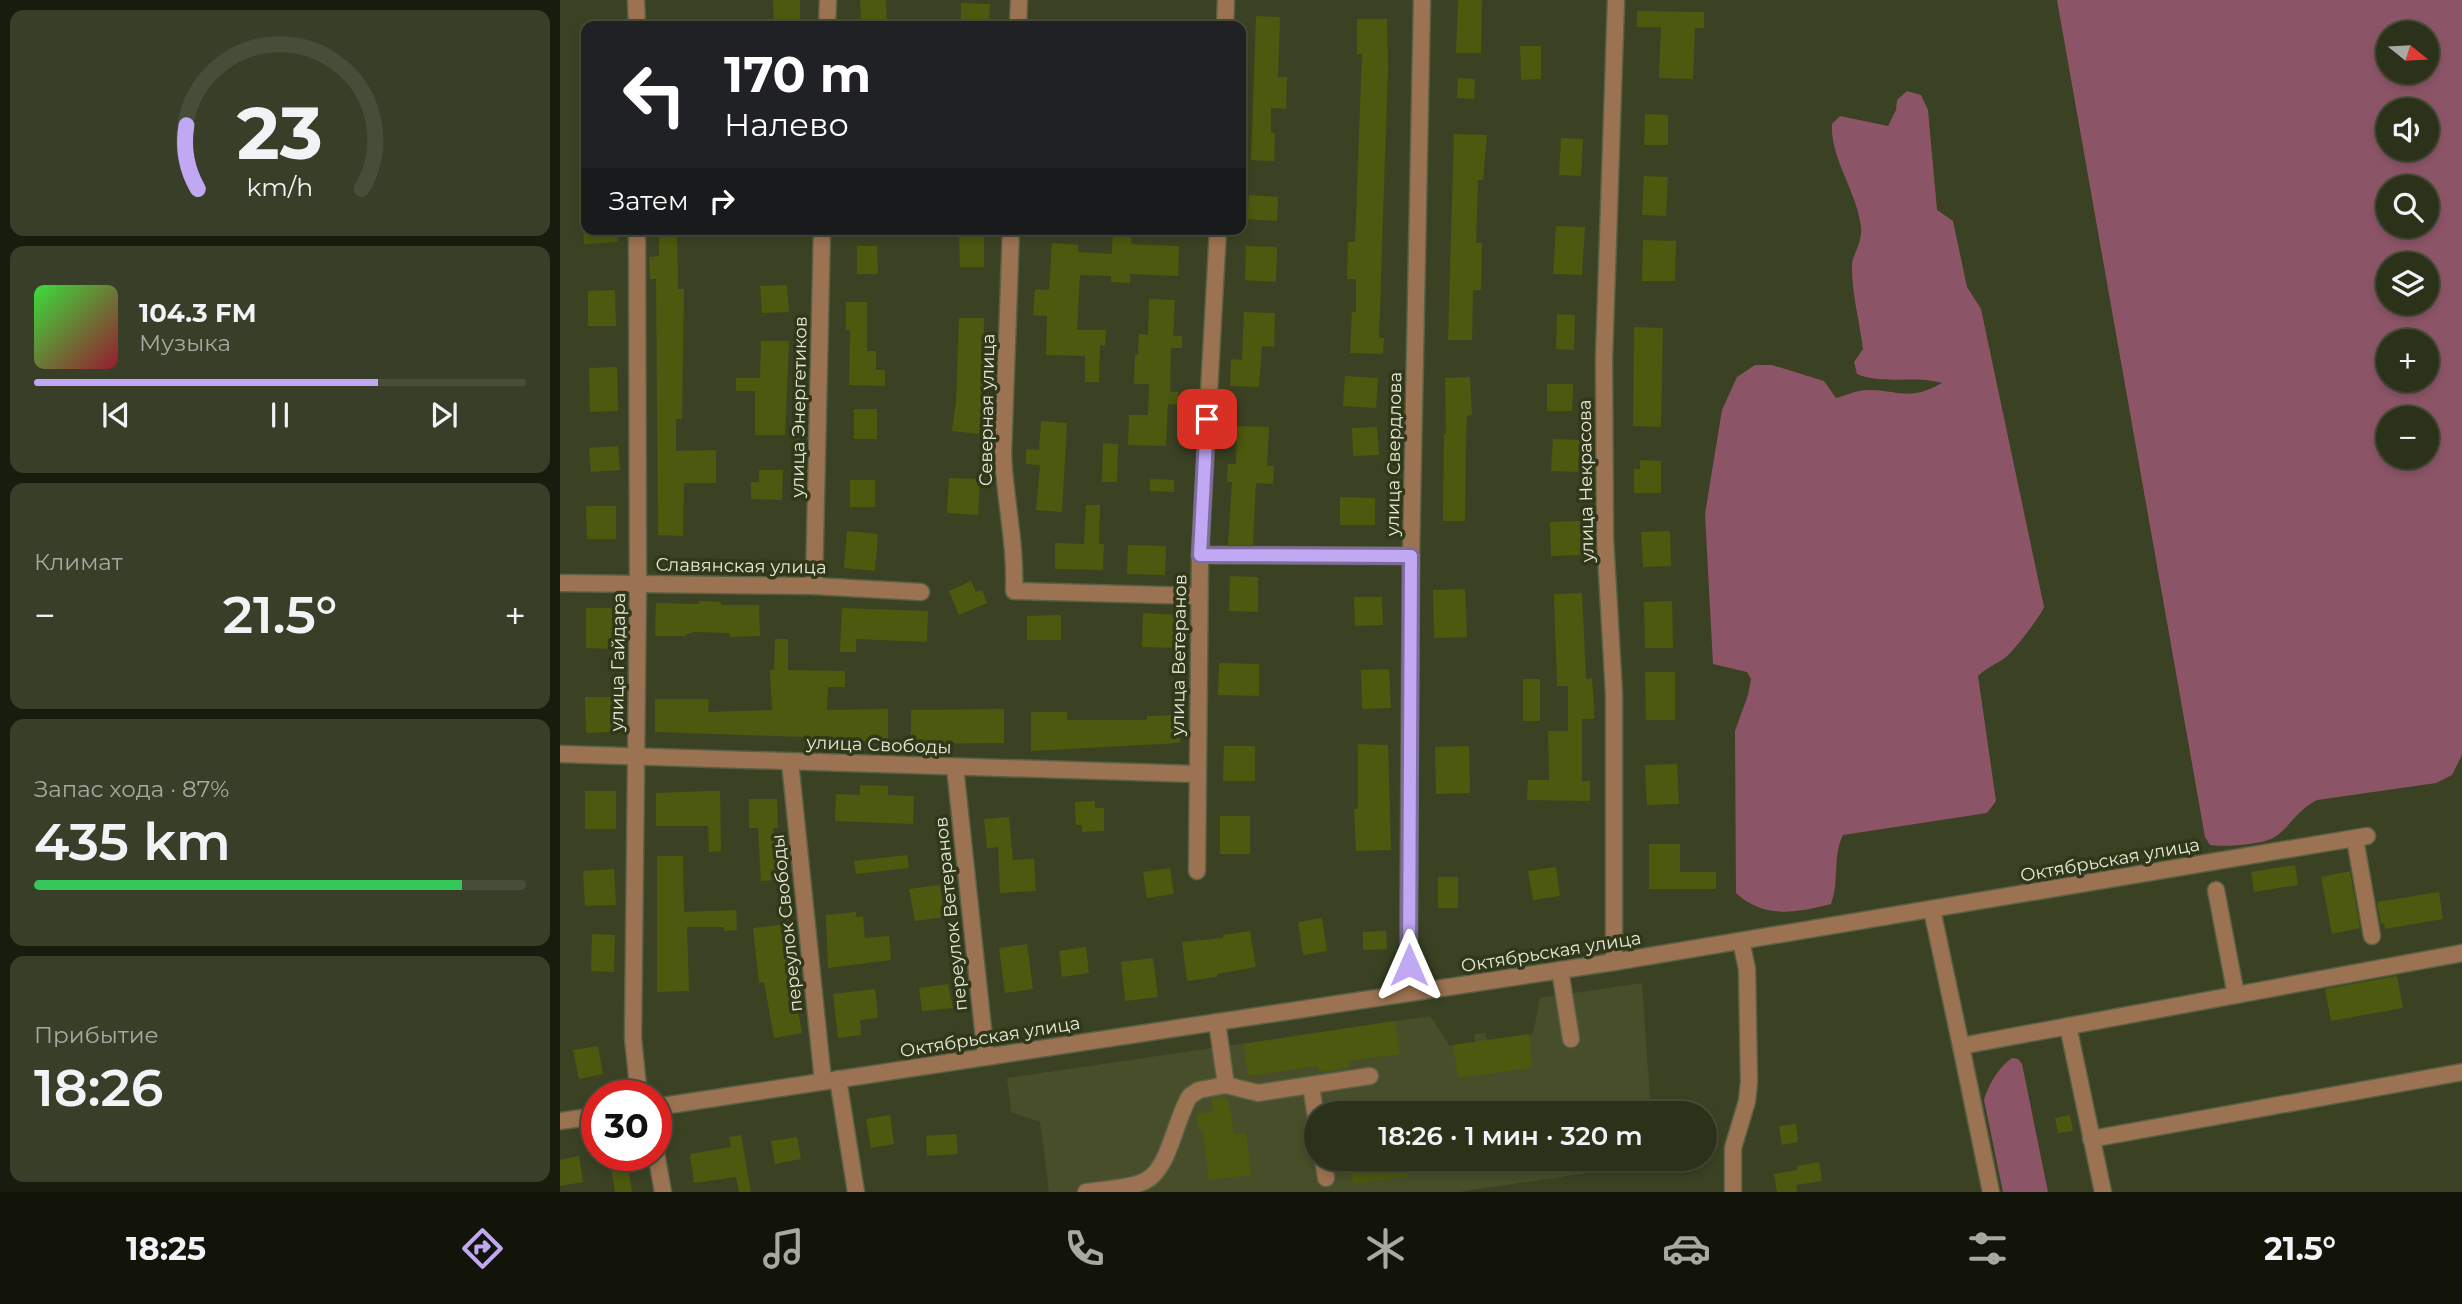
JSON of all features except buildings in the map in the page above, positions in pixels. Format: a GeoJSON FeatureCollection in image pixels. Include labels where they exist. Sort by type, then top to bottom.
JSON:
{"type":"FeatureCollection","features":[{"type":"Feature","properties":{"kind":"street"},"geometry":{"type":"LineString","coordinates":[[636,0],[636,21]]}},
{"type":"Feature","properties":{"kind":"street"},"geometry":{"type":"LineString","coordinates":[[827,21],[828,0]]}},
{"type":"Feature","properties":{"kind":"street"},"geometry":{"type":"LineString","coordinates":[[1018,21],[1019,0]]}},
{"type":"Feature","properties":{"kind":"street"},"geometry":{"type":"LineString","coordinates":[[1225,21],[1226,0]]}},
{"type":"Feature","properties":{"kind":"street","name":"улица Свердлова"},"geometry":{"type":"LineString","coordinates":[[1408,993],[1411,556],[1422,0]]}},
{"type":"Feature","properties":{"kind":"street","name":"улица Некрасова"},"geometry":{"type":"LineString","coordinates":[[1614,962],[1614,694],[1605,538],[1604,358],[1616,0]]}},
{"type":"Feature","properties":{"kind":"street","name":"улица Гайдара"},"geometry":{"type":"LineString","coordinates":[[637,235],[638,584],[632,1038],[637,1080]]}},
{"type":"Feature","properties":{"kind":"street","name":"улица Энергетиков"},"geometry":{"type":"LineString","coordinates":[[814,586],[822,235]]}},
{"type":"Feature","properties":{"kind":"street","name":"Северная улица"},"geometry":{"type":"LineString","coordinates":[[1011,235],[1003,454],[1004,488],[1015,558],[1014,591],[1198,596]]}},
{"type":"Feature","properties":{"kind":"street","name":"улица Ветеранов"},"geometry":{"type":"LineString","coordinates":[[1197,871],[1198,596],[1218,235]]}},
{"type":"Feature","properties":{"kind":"street"},"geometry":{"type":"LineString","coordinates":[[1200,555],[1411,556]]}},
{"type":"Feature","properties":{"kind":"street","name":"Славянская улица"},"geometry":{"type":"LineString","coordinates":[[560,583],[814,586],[921,592]]}},
{"type":"Feature","properties":{"kind":"street","name":"улица Свободы"},"geometry":{"type":"LineString","coordinates":[[560,754],[1196,774]]}},
{"type":"Feature","properties":{"kind":"street","name":"переулок Свободы"},"geometry":{"type":"LineString","coordinates":[[790,762],[831,1080],[856,1192]]}},
{"type":"Feature","properties":{"kind":"street","name":"переулок Ветеранов"},"geometry":{"type":"LineString","coordinates":[[955,767],[986,1057]]}},
{"type":"Feature","properties":{"kind":"street","name":"Октябрьская улица"},"geometry":{"type":"LineString","coordinates":[[672,1105],[1614,962],[2361,837],[2372,936]]}},
{"type":"Feature","properties":{"kind":"street"},"geometry":{"type":"LineString","coordinates":[[2216,890],[2236,995]]}},
{"type":"Feature","properties":{"kind":"street"},"geometry":{"type":"LineString","coordinates":[[1932,910],[1991,1192]]}},
{"type":"Feature","properties":{"kind":"street"},"geometry":{"type":"LineString","coordinates":[[1732,1192],[1733,1149],[1747,1101],[1749,1082],[1747,970],[1741,941]]}},
{"type":"Feature","properties":{"kind":"street"},"geometry":{"type":"LineString","coordinates":[[1961,1046],[2462,953]]}},
{"type":"Feature","properties":{"kind":"street"},"geometry":{"type":"LineString","coordinates":[[1560,970],[1571,1039]]}},
{"type":"Feature","properties":{"kind":"street"},"geometry":{"type":"LineString","coordinates":[[1217,1022],[1226,1085]]}},
{"type":"Feature","properties":{"kind":"street"},"geometry":{"type":"LineString","coordinates":[[2068,1026],[2103,1192]]}},
{"type":"Feature","properties":{"kind":"street"},"geometry":{"type":"LineString","coordinates":[[2091,1139],[2462,1072]]}},
{"type":"Feature","properties":{"kind":"street"},"geometry":{"type":"LineString","coordinates":[[1086,1192],[1143,1182],[1153,1177],[1162,1164],[1190,1096],[1199,1090],[1226,1085],[1258,1093],[1370,1076]]}},
{"type":"Feature","properties":{"kind":"street"},"geometry":{"type":"LineString","coordinates":[[1311,1085],[1313,1101]]}},
{"type":"Feature","properties":{"kind":"street"},"geometry":{"type":"LineString","coordinates":[[560,1121],[581,1118]]}},
{"type":"Feature","properties":{"kind":"street"},"geometry":{"type":"LineString","coordinates":[[659,1171],[663,1192]]}},
{"type":"Feature","properties":{"kind":"street"},"geometry":{"type":"LineString","coordinates":[[1325,1171],[1326,1178]]}},
{"type":"Feature","properties":{"kind":"shaded area"},"geometry":{"type":"Polygon","coordinates":[[[2057,0],[2462,0],[2462,755],[2452,775],[2436,783],[2317,800],[2303,809],[2271,839],[2241,845],[2210,845],[2205,837],[2057,0]]]}},
{"type":"Feature","properties":{"kind":"shaded area"},"geometry":{"type":"Polygon","coordinates":[[[1907,91],[1921,95],[1928,110],[1937,210],[1953,221],[1967,287],[1981,309],[2044,607],[2010,653],[1978,676],[1996,801],[1987,813],[1843,835],[1831,904],[1781,912],[1758,907],[1736,893],[1735,731],[1751,679],[1747,672],[1713,664],[1705,514],[1722,410],[1737,377],[1755,365],[1772,365],[1824,381],[1836,398],[1866,390],[1906,394],[1922,392],[1942,383],[1867,377],[1857,374],[1854,362],[1863,349],[1852,268],[1861,227],[1859,214],[1835,149],[1832,124],[1840,116],[1888,126],[1896,110],[1897,100],[1907,91]]]}},
{"type":"Feature","properties":{"kind":"shaded area"},"geometry":{"type":"Polygon","coordinates":[[[1642,983],[1650,1101],[1304,1101],[1304,1171],[1601,1171],[1459,1192],[1049,1192],[1040,1122],[1011,1112],[1007,1078],[1430,1016],[1450,1046],[1475,1042],[1474,1034],[1486,1033],[1487,1040],[1533,1034],[1540,998],[1642,983]]]}},
{"type":"Feature","properties":{"kind":"shaded area"},"geometry":{"type":"Polygon","coordinates":[[[2012,1058],[2018,1059],[2022,1064],[2048,1192],[2003,1192],[1984,1100],[1995,1077],[2012,1058]]]}},
{"type":"Feature","properties":{"kind":"route"},"geometry":{"type":"LineString","coordinates":[[1207,419],[1200,555],[1411,556],[1409,965]]}}]}
